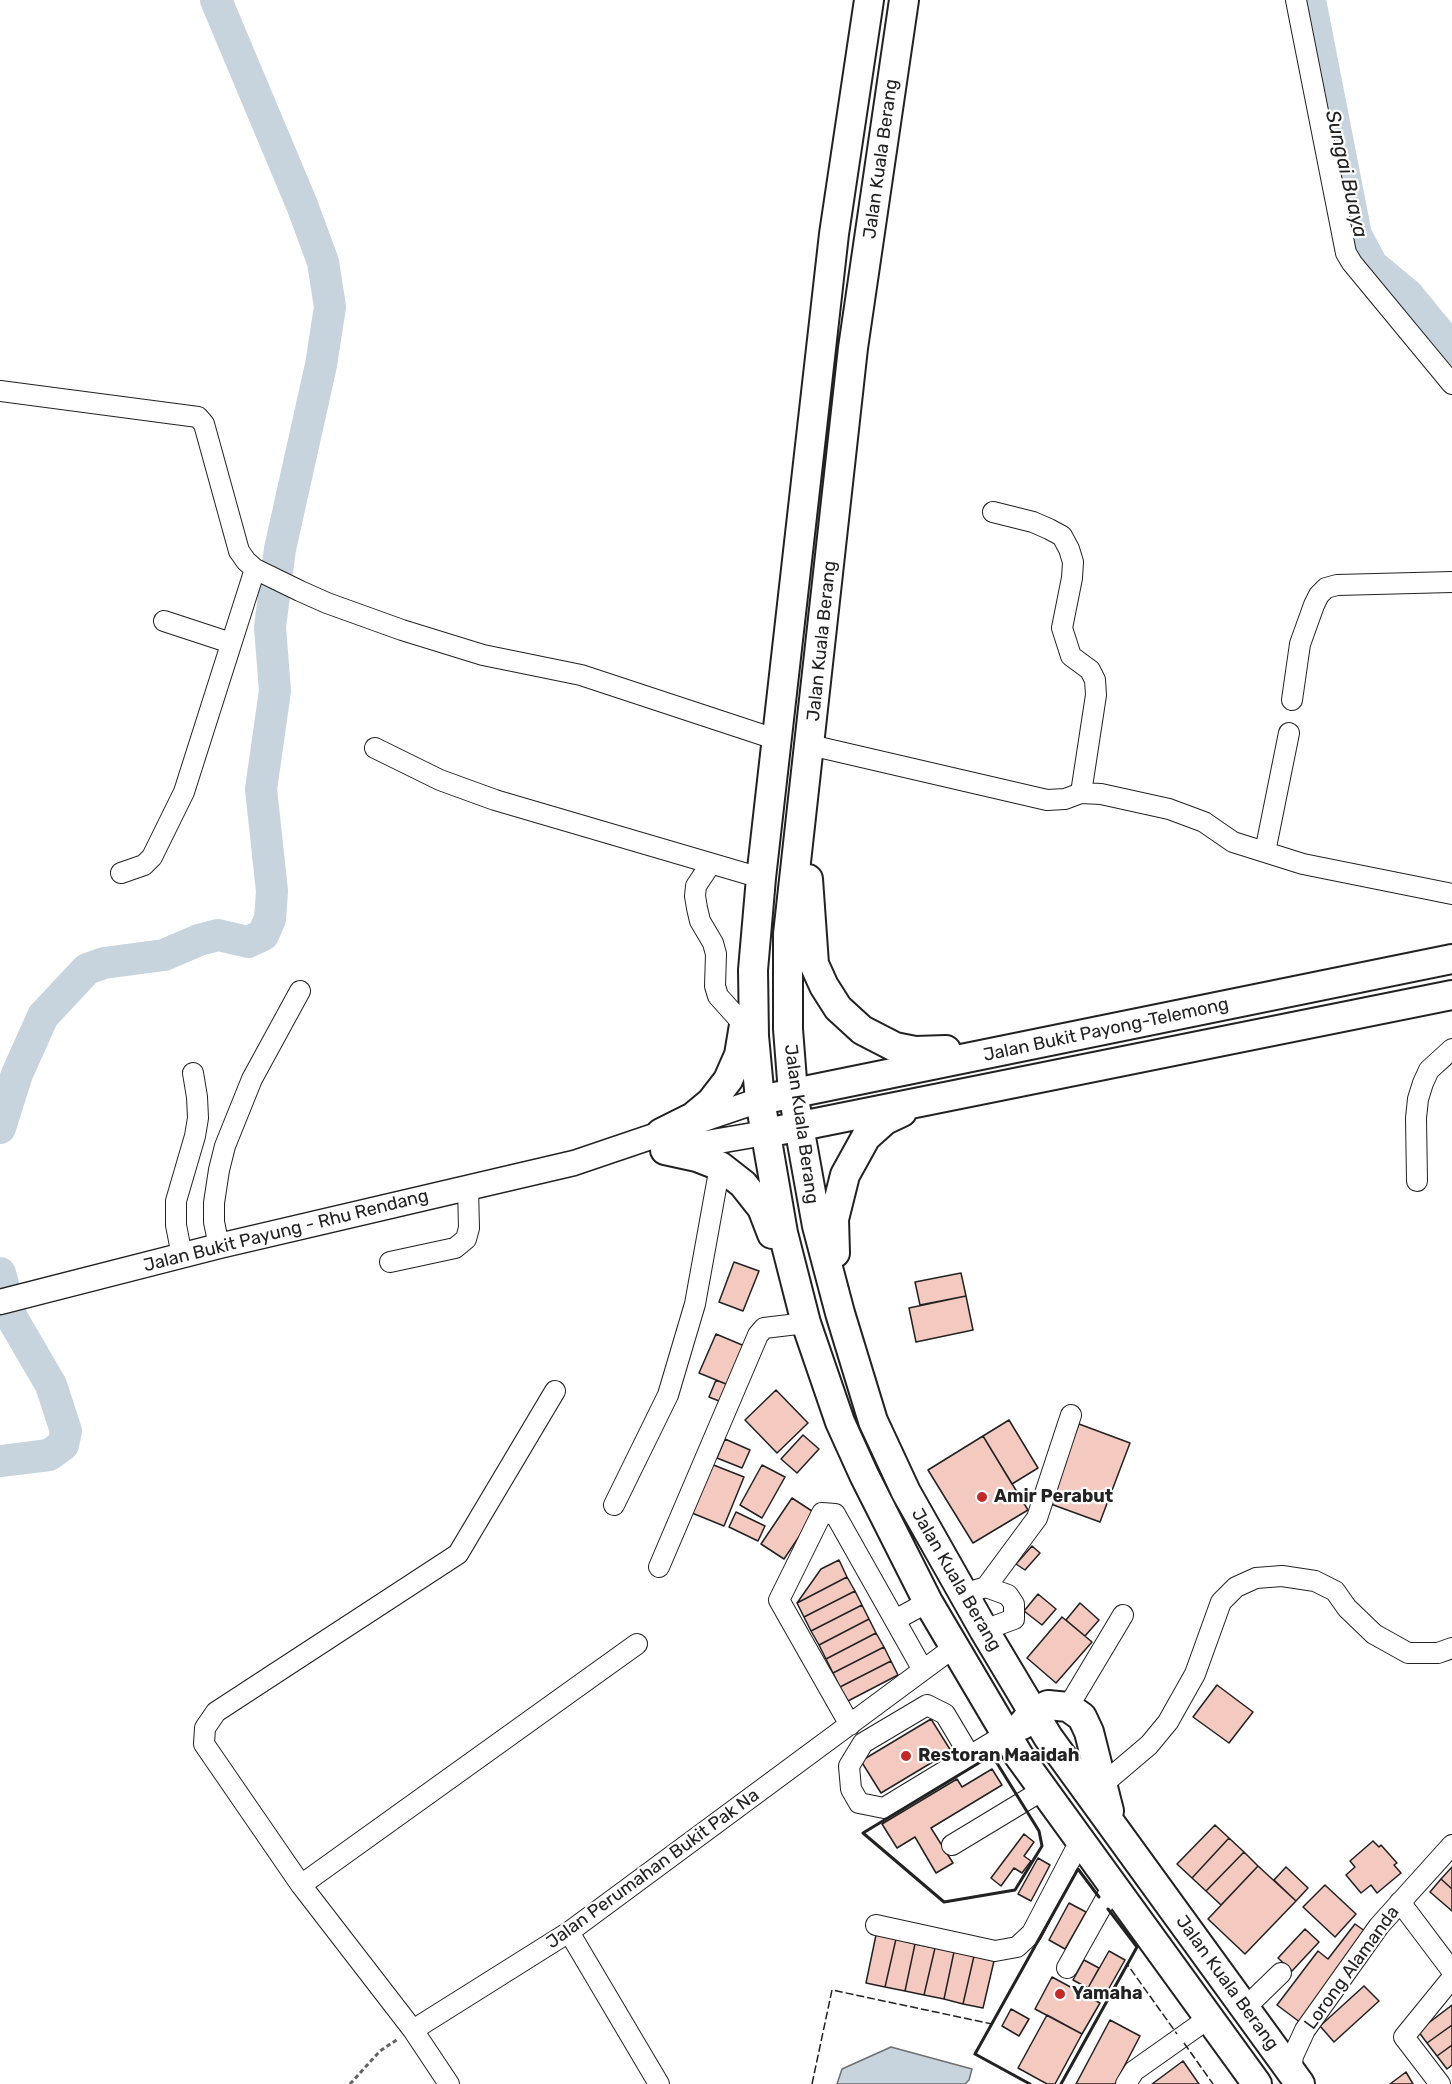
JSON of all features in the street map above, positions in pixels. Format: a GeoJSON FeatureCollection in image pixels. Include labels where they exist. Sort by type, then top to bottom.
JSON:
{"type":"FeatureCollection","features":[{"type":"Feature","properties":{"kind":"highway","name":"Jalan Kuala Berang"},"geometry":{"type":"LineString","coordinates":[[869,0],[834,234],[761,878],[753,970],[754,1036],[760,1100],[783,1233],[806,1323],[840,1422],[864,1475],[953,1648],[1012,1745],[1043,1790],[1257,2084]]}},
{"type":"Feature","properties":{"kind":"highway","name":"Jalan Kuala Berang"},"geometry":{"type":"LineString","coordinates":[[904,0],[853,348],[788,934],[788,1029],[798,1127],[817,1226],[840,1313],[873,1421],[906,1492],[975,1590],[984,1630],[1048,1737],[1296,2078]]}},
{"type":"Feature","properties":{"kind":"highway"},"geometry":{"type":"LineString","coordinates":[[804,787],[814,964],[838,1008],[862,1030],[895,1047],[915,1051],[952,1050],[1108,1029]]}},
{"type":"Feature","properties":{"kind":"highway","name":"Jalan Bukit Payong-Telemong"},"geometry":{"type":"LineString","coordinates":[[760,1100],[1452,959]]}},
{"type":"Feature","properties":{"kind":"highway"},"geometry":{"type":"LineString","coordinates":[[753,970],[740,1055],[728,1080],[711,1102],[663,1142],[720,1166],[743,1184],[762,1208],[806,1323]]}},
{"type":"Feature","properties":{"kind":"highway","name":"Jalan Bukit Payong-Telemong"},"geometry":{"type":"LineString","coordinates":[[765,1133],[1452,994]]}},
{"type":"Feature","properties":{"kind":"highway"},"geometry":{"type":"LineString","coordinates":[[840,1313],[835,1265],[834,1219],[845,1175],[866,1137],[885,1120],[923,1102]]}},
{"type":"Feature","properties":{"kind":"highway"},"geometry":{"type":"LineString","coordinates":[[1012,1745],[1017,1741],[1020,1726],[1033,1712],[1048,1705],[1068,1707],[1082,1717],[1089,1732],[1113,1826]]}},
{"type":"Feature","properties":{"kind":"main road"},"geometry":{"type":"LineString","coordinates":[[663,1142],[760,1100]]}},
{"type":"Feature","properties":{"kind":"main road"},"geometry":{"type":"LineString","coordinates":[[663,1142],[765,1133]]}},
{"type":"Feature","properties":{"kind":"main road","name":"Jalan Bukit Payung - Rhu Rendang"},"geometry":{"type":"LineString","coordinates":[[10,1300],[219,1246],[663,1142]]}},
{"type":"Feature","properties":{"kind":"street"},"geometry":{"type":"LineString","coordinates":[[1296,0],[1346,253],[1452,384]]}},
{"type":"Feature","properties":{"kind":"street"},"geometry":{"type":"LineString","coordinates":[[0,391],[198,417],[204,424],[239,550],[246,561],[260,572],[300,591],[412,633],[483,655],[581,675],[778,740]]}},
{"type":"Feature","properties":{"kind":"street"},"geometry":{"type":"LineString","coordinates":[[993,512],[1034,522],[1049,529],[1062,536],[1069,549],[1073,562],[1072,578],[1062,628],[1071,656],[1090,670],[1095,680],[1096,695],[1081,793]]}},
{"type":"Feature","properties":{"kind":"street"},"geometry":{"type":"LineString","coordinates":[[122,873],[144,865],[152,857],[184,792],[231,643],[260,572]]}},
{"type":"Feature","properties":{"kind":"street"},"geometry":{"type":"LineString","coordinates":[[1292,700],[1300,644],[1314,605],[1326,588],[1337,585],[1452,582]]}},
{"type":"Feature","properties":{"kind":"street"},"geometry":{"type":"LineString","coordinates":[[164,621],[231,643]]}},
{"type":"Feature","properties":{"kind":"street"},"geometry":{"type":"LineString","coordinates":[[1265,852],[1289,732]]}},
{"type":"Feature","properties":{"kind":"street"},"geometry":{"type":"LineString","coordinates":[[810,745],[1047,800],[1065,800],[1081,793],[1101,794],[1168,809],[1204,822],[1233,843],[1303,864],[1452,894]]}},
{"type":"Feature","properties":{"kind":"street"},"geometry":{"type":"LineString","coordinates":[[375,748],[440,780],[495,800],[710,865],[761,878]]}},
{"type":"Feature","properties":{"kind":"street"},"geometry":{"type":"LineString","coordinates":[[710,865],[696,886],[697,908],[700,921],[713,943],[716,954],[718,996],[744,1025]]}},
{"type":"Feature","properties":{"kind":"street"},"geometry":{"type":"LineString","coordinates":[[219,1246],[214,1222],[214,1203],[225,1146],[252,1079],[300,991]]}},
{"type":"Feature","properties":{"kind":"street"},"geometry":{"type":"LineString","coordinates":[[1417,1181],[1416,1118],[1422,1083],[1429,1070],[1452,1049]]}},
{"type":"Feature","properties":{"kind":"street"},"geometry":{"type":"LineString","coordinates":[[182,1256],[176,1225],[176,1201],[198,1118],[193,1073]]}},
{"type":"Feature","properties":{"kind":"street"},"geometry":{"type":"LineString","coordinates":[[614,1505],[668,1395],[696,1304],[720,1166]]}},
{"type":"Feature","properties":{"kind":"street"},"geometry":{"type":"LineString","coordinates":[[390,1262],[455,1248],[466,1239],[469,1228],[468,1188]]}},
{"type":"Feature","properties":{"kind":"street"},"geometry":{"type":"LineString","coordinates":[[659,1567],[758,1335],[764,1328],[806,1323]]}},
{"type":"Feature","properties":{"kind":"street"},"geometry":{"type":"LineString","coordinates":[[448,2084],[413,2030],[301,1885],[204,1744],[205,1728],[216,1712],[458,1554],[555,1391]]}},
{"type":"Feature","properties":{"kind":"street"},"geometry":{"type":"LineString","coordinates":[[975,1590],[1037,1518],[1071,1415]]}},
{"type":"Feature","properties":{"kind":"street"},"geometry":{"type":"LineString","coordinates":[[850,1725],[780,1600],[822,1513],[835,1514],[895,1620],[918,1674],[927,1705],[945,1714],[970,1756]]}},
{"type":"Feature","properties":{"kind":"street"},"geometry":{"type":"LineString","coordinates":[[1102,1784],[1149,1745],[1168,1722],[1196,1674],[1221,1602],[1236,1587],[1256,1578],[1282,1576],[1315,1581],[1335,1591],[1347,1608],[1374,1634],[1408,1653],[1438,1653],[1452,1648]]}},
{"type":"Feature","properties":{"kind":"street"},"geometry":{"type":"LineString","coordinates":[[975,1590],[1008,1595],[1021,1622],[984,1630]]}},
{"type":"Feature","properties":{"kind":"street"},"geometry":{"type":"LineString","coordinates":[[895,1620],[928,1602]]}},
{"type":"Feature","properties":{"kind":"street"},"geometry":{"type":"LineString","coordinates":[[1068,1707],[1123,1615]]}},
{"type":"Feature","properties":{"kind":"street"},"geometry":{"type":"LineString","coordinates":[[301,1885],[637,1644]]}},
{"type":"Feature","properties":{"kind":"street","name":"Jalan Perumahan Bukit Pak Na"},"geometry":{"type":"LineString","coordinates":[[413,2030],[569,1932],[953,1648]]}},
{"type":"Feature","properties":{"kind":"street"},"geometry":{"type":"LineString","coordinates":[[927,1705],[863,1743],[849,1766],[851,1790],[859,1803],[884,1808],[970,1756],[1012,1745]]}},
{"type":"Feature","properties":{"kind":"street"},"geometry":{"type":"LineString","coordinates":[[952,1845],[1043,1790]]}},
{"type":"Feature","properties":{"kind":"street"},"geometry":{"type":"LineString","coordinates":[[876,1925],[995,1951],[1017,1947],[1032,1933],[1080,1841]]}},
{"type":"Feature","properties":{"kind":"street","name":"Lorong Alamanda"},"geometry":{"type":"LineString","coordinates":[[1296,2078],[1293,2056],[1305,2030],[1379,1926],[1452,1845]]}},
{"type":"Feature","properties":{"kind":"street"},"geometry":{"type":"LineString","coordinates":[[1067,1968],[1113,1886]]}},
{"type":"Feature","properties":{"kind":"street"},"geometry":{"type":"LineString","coordinates":[[1400,1902],[1449,1958]]}},
{"type":"Feature","properties":{"kind":"street"},"geometry":{"type":"LineString","coordinates":[[569,1932],[658,2084]]}},
{"type":"Feature","properties":{"kind":"street"},"geometry":{"type":"LineString","coordinates":[[1245,2008],[1281,1972]]}},
{"type":"Feature","properties":{"kind":"street"},"geometry":{"type":"LineString","coordinates":[[1440,2084],[1404,2037],[1452,1978]]}},
{"type":"Feature","properties":{"kind":"street"},"geometry":{"type":"LineString","coordinates":[[1126,2084],[1134,2072],[1209,2018]]}},
{"type":"Feature","properties":{"kind":"path"},"geometry":{"type":"LineString","coordinates":[[350,2084],[380,2051],[413,2030]]}},
{"type":"Feature","properties":{"kind":"shaded area"},"geometry":{"type":"Polygon","coordinates":[[[891,2047],[972,2069],[969,2080],[965,2084],[837,2084],[842,2069],[891,2047]]]}},
{"type":"Feature","properties":{"kind":"building"},"geometry":{"type":"Polygon","coordinates":[[[734,1262],[759,1271],[743,1311],[719,1302],[734,1262]]]}},
{"type":"Feature","properties":{"kind":"building"},"geometry":{"type":"Polygon","coordinates":[[[961,1273],[966,1296],[920,1305],[915,1282],[961,1273]]]}},
{"type":"Feature","properties":{"kind":"building"},"geometry":{"type":"Polygon","coordinates":[[[966,1296],[973,1330],[916,1342],[909,1308],[966,1296]]]}},
{"type":"Feature","properties":{"kind":"building"},"geometry":{"type":"Polygon","coordinates":[[[716,1334],[747,1347],[731,1386],[699,1373],[716,1334]]]}},
{"type":"Feature","properties":{"kind":"building"},"geometry":{"type":"Polygon","coordinates":[[[716,1380],[731,1386],[724,1403],[709,1397],[716,1380]]]}},
{"type":"Feature","properties":{"kind":"building"},"geometry":{"type":"Polygon","coordinates":[[[776,1390],[808,1423],[777,1453],[745,1420],[776,1390]]]}},
{"type":"Feature","properties":{"kind":"building"},"geometry":{"type":"Polygon","coordinates":[[[1009,1420],[1038,1468],[1012,1484],[983,1436],[1009,1420]]]}},
{"type":"Feature","properties":{"kind":"building"},"geometry":{"type":"Polygon","coordinates":[[[1079,1424],[1130,1443],[1100,1522],[1048,1503],[1079,1424]]]}},
{"type":"Feature","properties":{"kind":"building"},"geometry":{"type":"Polygon","coordinates":[[[803,1435],[819,1449],[797,1473],[781,1459],[803,1435]]]}},
{"type":"Feature","properties":{"kind":"building","name":"Amir Perabut"},"geometry":{"type":"Polygon","coordinates":[[[983,1436],[1028,1510],[973,1543],[928,1470],[983,1436]]]}},
{"type":"Feature","properties":{"kind":"building"},"geometry":{"type":"Polygon","coordinates":[[[725,1439],[750,1450],[742,1468],[717,1458],[725,1439]]]}},
{"type":"Feature","properties":{"kind":"building"},"geometry":{"type":"Polygon","coordinates":[[[711,1464],[744,1477],[724,1526],[692,1513],[711,1464]]]}},
{"type":"Feature","properties":{"kind":"building"},"geometry":{"type":"Polygon","coordinates":[[[762,1465],[785,1477],[762,1518],[740,1505],[762,1465]]]}},
{"type":"Feature","properties":{"kind":"building"},"geometry":{"type":"Polygon","coordinates":[[[792,1498],[815,1513],[784,1559],[761,1544],[792,1498]]]}},
{"type":"Feature","properties":{"kind":"building"},"geometry":{"type":"Polygon","coordinates":[[[736,1512],[765,1526],[758,1541],[729,1527],[736,1512]]]}},
{"type":"Feature","properties":{"kind":"building"},"geometry":{"type":"Polygon","coordinates":[[[1032,1546],[1040,1553],[1025,1570],[1016,1564],[1032,1546]]]}},
{"type":"Feature","properties":{"kind":"building"},"geometry":{"type":"Polygon","coordinates":[[[839,1560],[847,1577],[797,1603],[821,1569],[839,1560]]]}},
{"type":"Feature","properties":{"kind":"building"},"geometry":{"type":"Polygon","coordinates":[[[847,1577],[855,1591],[804,1617],[797,1603],[847,1577]]]}},
{"type":"Feature","properties":{"kind":"building"},"geometry":{"type":"Polygon","coordinates":[[[855,1591],[862,1605],[811,1631],[804,1617],[855,1591]]]}},
{"type":"Feature","properties":{"kind":"building"},"geometry":{"type":"Polygon","coordinates":[[[1038,1594],[1056,1609],[1042,1625],[1024,1611],[1038,1594]]]}},
{"type":"Feature","properties":{"kind":"building"},"geometry":{"type":"Polygon","coordinates":[[[1080,1603],[1099,1620],[1085,1636],[1066,1620],[1080,1603]]]}},
{"type":"Feature","properties":{"kind":"building"},"geometry":{"type":"Polygon","coordinates":[[[862,1605],[869,1619],[819,1645],[811,1631],[862,1605]]]}},
{"type":"Feature","properties":{"kind":"building"},"geometry":{"type":"Polygon","coordinates":[[[1062,1617],[1092,1642],[1056,1683],[1027,1658],[1062,1617]]]}},
{"type":"Feature","properties":{"kind":"building"},"geometry":{"type":"Polygon","coordinates":[[[869,1619],[876,1633],[826,1659],[819,1645],[869,1619]]]}},
{"type":"Feature","properties":{"kind":"building"},"geometry":{"type":"Polygon","coordinates":[[[876,1633],[884,1647],[833,1673],[826,1659],[876,1633]]]}},
{"type":"Feature","properties":{"kind":"building"},"geometry":{"type":"Polygon","coordinates":[[[884,1647],[891,1661],[840,1687],[833,1673],[884,1647]]]}},
{"type":"Feature","properties":{"kind":"building"},"geometry":{"type":"Polygon","coordinates":[[[891,1661],[898,1675],[848,1701],[840,1687],[891,1661]]]}},
{"type":"Feature","properties":{"kind":"building"},"geometry":{"type":"Polygon","coordinates":[[[1217,1685],[1253,1712],[1229,1743],[1193,1717],[1217,1685]]]}},
{"type":"Feature","properties":{"kind":"building","name":"Restoran Maaidah"},"geometry":{"type":"Polygon","coordinates":[[[931,1719],[951,1751],[881,1793],[861,1761],[931,1719]]]}},
{"type":"Feature","properties":{"kind":"building"},"geometry":{"type":"Polygon","coordinates":[[[992,1769],[1002,1785],[931,1828],[953,1863],[936,1873],[915,1837],[897,1848],[882,1824],[957,1779],[962,1787],[992,1769]]]}},
{"type":"Feature","properties":{"kind":"building"},"geometry":{"type":"Polygon","coordinates":[[[1215,1825],[1229,1838],[1192,1878],[1177,1864],[1215,1825]]]}},
{"type":"Feature","properties":{"kind":"building"},"geometry":{"type":"Polygon","coordinates":[[[1024,1834],[1034,1842],[1024,1856],[1031,1861],[1022,1873],[1014,1868],[1001,1886],[991,1878],[1024,1834]]]}},
{"type":"Feature","properties":{"kind":"building"},"geometry":{"type":"Polygon","coordinates":[[[1229,1838],[1244,1852],[1206,1891],[1192,1878],[1229,1838]]]}},
{"type":"Feature","properties":{"kind":"building"},"geometry":{"type":"Polygon","coordinates":[[[1373,1841],[1379,1847],[1381,1845],[1397,1863],[1394,1865],[1401,1873],[1377,1893],[1371,1885],[1361,1893],[1346,1875],[1355,1867],[1350,1861],[1373,1841]]]}},
{"type":"Feature","properties":{"kind":"building"},"geometry":{"type":"Polygon","coordinates":[[[1244,1852],[1258,1866],[1221,1905],[1206,1891],[1244,1852]]]}},
{"type":"Feature","properties":{"kind":"building"},"geometry":{"type":"Polygon","coordinates":[[[1038,1858],[1050,1865],[1031,1901],[1018,1894],[1038,1858]]]}},
{"type":"Feature","properties":{"kind":"building"},"geometry":{"type":"Polygon","coordinates":[[[1258,1866],[1296,1901],[1245,1954],[1208,1919],[1258,1866]]]}},
{"type":"Feature","properties":{"kind":"building"},"geometry":{"type":"Polygon","coordinates":[[[1286,1867],[1308,1888],[1296,1901],[1274,1880],[1286,1867]]]}},
{"type":"Feature","properties":{"kind":"building"},"geometry":{"type":"Polygon","coordinates":[[[1452,1867],[1452,1889],[1441,1879],[1452,1867]]]}},
{"type":"Feature","properties":{"kind":"building"},"geometry":{"type":"Polygon","coordinates":[[[1441,1879],[1452,1889],[1452,1911],[1430,1892],[1441,1879]]]}},
{"type":"Feature","properties":{"kind":"building"},"geometry":{"type":"Polygon","coordinates":[[[1325,1885],[1356,1914],[1335,1937],[1303,1907],[1325,1885]]]}},
{"type":"Feature","properties":{"kind":"building"},"geometry":{"type":"Polygon","coordinates":[[[1069,1903],[1086,1912],[1065,1949],[1049,1940],[1069,1903]]]}},
{"type":"Feature","properties":{"kind":"building"},"geometry":{"type":"Polygon","coordinates":[[[1355,1924],[1369,1934],[1301,2023],[1277,2005],[1318,1951],[1328,1959],[1355,1924]]]}},
{"type":"Feature","properties":{"kind":"building"},"geometry":{"type":"Polygon","coordinates":[[[1305,1929],[1319,1942],[1292,1971],[1278,1958],[1305,1929]]]}},
{"type":"Feature","properties":{"kind":"building"},"geometry":{"type":"Polygon","coordinates":[[[876,1935],[896,1939],[885,1987],[866,1983],[876,1935]]]}},
{"type":"Feature","properties":{"kind":"building"},"geometry":{"type":"Polygon","coordinates":[[[896,1939],[915,1944],[905,1991],[885,1987],[896,1939]]]}},
{"type":"Feature","properties":{"kind":"building"},"geometry":{"type":"Polygon","coordinates":[[[915,1944],[935,1948],[924,1995],[905,1991],[915,1944]]]}},
{"type":"Feature","properties":{"kind":"building"},"geometry":{"type":"Polygon","coordinates":[[[935,1948],[954,1952],[944,1999],[924,1995],[935,1948]]]}},
{"type":"Feature","properties":{"kind":"building"},"geometry":{"type":"Polygon","coordinates":[[[1109,1951],[1125,1960],[1104,1997],[1088,1988],[1109,1951]]]}},
{"type":"Feature","properties":{"kind":"building"},"geometry":{"type":"Polygon","coordinates":[[[954,1952],[974,1956],[963,2004],[944,1999],[954,1952]]]}},
{"type":"Feature","properties":{"kind":"building"},"geometry":{"type":"Polygon","coordinates":[[[974,1956],[994,1961],[983,2008],[963,2004],[974,1956]]]}},
{"type":"Feature","properties":{"kind":"building"},"geometry":{"type":"Polygon","coordinates":[[[1084,1960],[1099,1968],[1088,1988],[1073,1980],[1084,1960]]]}},
{"type":"Feature","properties":{"kind":"building"},"geometry":{"type":"Polygon","coordinates":[[[1052,1977],[1100,2003],[1082,2034],[1035,2009],[1052,1977]]]}},
{"type":"Feature","properties":{"kind":"building"},"geometry":{"type":"Polygon","coordinates":[[[1364,1986],[1379,2001],[1334,2042],[1320,2026],[1364,1986]]]}},
{"type":"Feature","properties":{"kind":"building"},"geometry":{"type":"Polygon","coordinates":[[[1452,2005],[1452,2025],[1427,2043],[1418,2031],[1452,2005]]]}},
{"type":"Feature","properties":{"kind":"building"},"geometry":{"type":"Polygon","coordinates":[[[1011,2009],[1029,2019],[1019,2036],[1002,2026],[1011,2009]]]}},
{"type":"Feature","properties":{"kind":"building"},"geometry":{"type":"Polygon","coordinates":[[[1047,2015],[1082,2034],[1055,2084],[1047,2084],[1018,2068],[1047,2015]]]}},
{"type":"Feature","properties":{"kind":"building"},"geometry":{"type":"Polygon","coordinates":[[[1110,2020],[1140,2036],[1115,2084],[1076,2084],[1110,2020]]]}},
{"type":"Feature","properties":{"kind":"building"},"geometry":{"type":"Polygon","coordinates":[[[1452,2025],[1452,2045],[1437,2056],[1427,2043],[1452,2025]]]}},
{"type":"Feature","properties":{"kind":"building"},"geometry":{"type":"Polygon","coordinates":[[[1452,2045],[1452,2065],[1447,2069],[1437,2056],[1452,2045]]]}},
{"type":"Feature","properties":{"kind":"building"},"geometry":{"type":"Polygon","coordinates":[[[1183,2061],[1199,2084],[1152,2084],[1183,2061]]]}},
{"type":"Feature","properties":{"kind":"building"},"geometry":{"type":"Polygon","coordinates":[[[1406,2072],[1413,2084],[1390,2084],[1406,2072]]]}},
{"type":"Feature","properties":{"kind":"waterway"},"geometry":{"type":"LineString","coordinates":[[0,1128],[17,1074],[43,1016],[87,969],[104,963],[164,955],[199,940],[218,935],[248,942],[263,935],[270,919],[272,891],[261,789],[275,691],[270,627],[280,549],[321,365],[330,307],[323,262],[302,205],[216,0]]}},
{"type":"Feature","properties":{"kind":"waterway","name":"Sungai Buaya"},"geometry":{"type":"LineString","coordinates":[[1310,0],[1356,235],[1372,265],[1407,294],[1452,353]]}},
{"type":"Feature","properties":{"kind":"waterway"},"geometry":{"type":"LineString","coordinates":[[0,1273],[12,1318],[51,1385],[66,1431],[63,1445],[49,1455],[0,1461]]}},
{"type":"Feature","properties":{"kind":"fence"},"geometry":{"type":"LineString","coordinates":[[1061,2084],[1127,1964],[1177,2034]]}},
{"type":"Feature","properties":{"kind":"fence"},"geometry":{"type":"LineString","coordinates":[[812,2084],[832,1990],[992,2024],[975,2054],[1030,2084]]}},
{"type":"Feature","properties":{"kind":"fence"},"geometry":{"type":"LineString","coordinates":[[1184,2043],[1213,2084]]}},
{"type":"Feature","properties":{"kind":"wall"},"geometry":{"type":"LineString","coordinates":[[992,1755],[1039,1831],[1042,1846],[1015,1890],[944,1902],[863,1833],[992,1755]]}},
{"type":"Feature","properties":{"kind":"wall"},"geometry":{"type":"LineString","coordinates":[[1030,2084],[975,2054],[1078,1869],[1099,1897]]}},
{"type":"Feature","properties":{"kind":"wall"},"geometry":{"type":"LineString","coordinates":[[1061,2084],[1137,1947],[1108,1909]]}},
{"type":"Feature","properties":{"kind":"place","name":"Amir Perabut"},"geometry":{"type":"Point","coordinates":[982,1497]}},
{"type":"Feature","properties":{"kind":"place","name":"Restoran Maaidah"},"geometry":{"type":"Point","coordinates":[906,1756]}},
{"type":"Feature","properties":{"kind":"place","name":"Yamaha"},"geometry":{"type":"Point","coordinates":[1060,1994]}}]}
